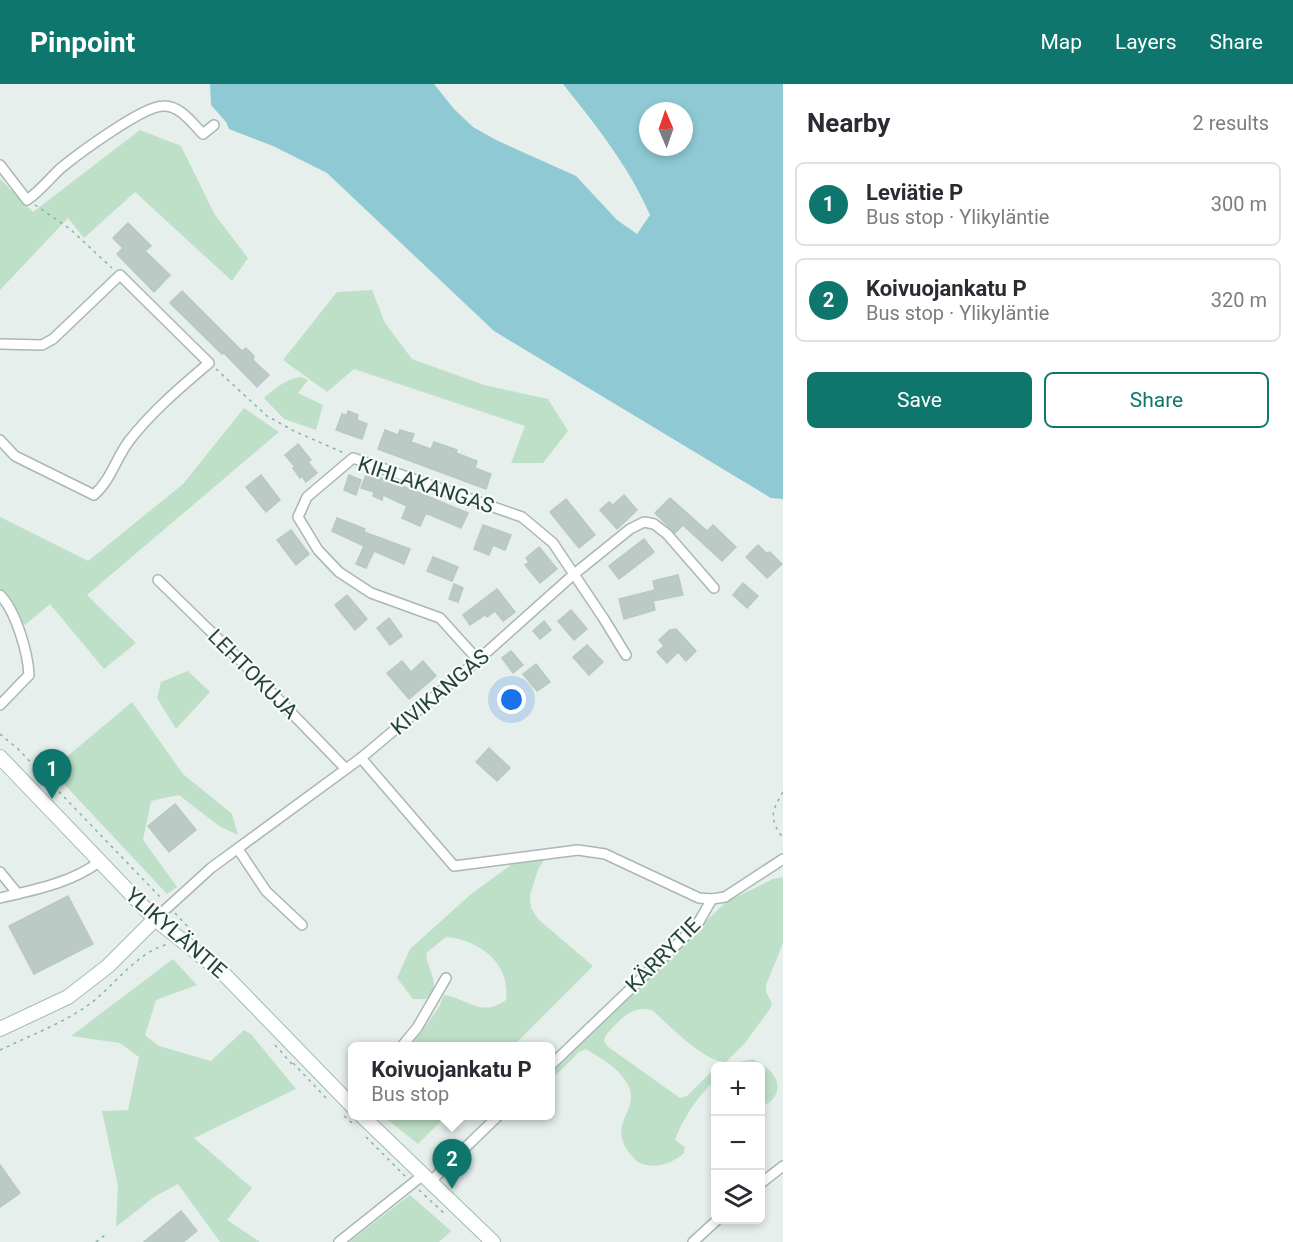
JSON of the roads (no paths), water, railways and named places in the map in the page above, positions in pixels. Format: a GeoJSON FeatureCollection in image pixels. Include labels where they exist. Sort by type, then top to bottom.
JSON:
{"type":"FeatureCollection","features":[{"type":"Feature","properties":{"kind":"main road","name":"YLIKYLÄNTIE"},"geometry":{"type":"LineString","coordinates":[[0,757],[155,919],[224,974],[348,1102]]}},
{"type":"Feature","properties":{"kind":"main road"},"geometry":{"type":"LineString","coordinates":[[0,1029],[68,997],[108,966],[155,919]]}},
{"type":"Feature","properties":{"kind":"main road"},"geometry":{"type":"LineString","coordinates":[[366,1120],[493,1242]]}},
{"type":"Feature","properties":{"kind":"street"},"geometry":{"type":"LineString","coordinates":[[0,165],[27,200],[41,190],[60,169],[129,119],[162,105],[180,111],[203,134],[214,125]]}},
{"type":"Feature","properties":{"kind":"street"},"geometry":{"type":"LineString","coordinates":[[0,344],[42,345],[53,339],[120,275],[209,363],[159,406],[128,442],[103,487],[94,495],[15,456],[0,440]]}},
{"type":"Feature","properties":{"kind":"street","name":"KIHLAKANGAS"},"geometry":{"type":"LineString","coordinates":[[478,660],[440,618],[370,592],[339,572],[318,550],[298,517],[307,496],[353,458],[522,517],[553,543],[626,655]]}},
{"type":"Feature","properties":{"kind":"street","name":"KIVIKANGAS"},"geometry":{"type":"LineString","coordinates":[[155,919],[211,868],[361,758],[478,660],[573,575],[630,529],[644,522],[654,524],[667,534],[714,588]]}},
{"type":"Feature","properties":{"kind":"street","name":"LEHTOKUJA"},"geometry":{"type":"LineString","coordinates":[[158,580],[245,665],[346,770]]}},
{"type":"Feature","properties":{"kind":"street"},"geometry":{"type":"LineString","coordinates":[[0,595],[13,614],[29,675],[0,705]]}},
{"type":"Feature","properties":{"kind":"street"},"geometry":{"type":"LineString","coordinates":[[361,758],[454,866],[578,850],[605,854],[699,898],[712,899]]}},
{"type":"Feature","properties":{"kind":"street"},"geometry":{"type":"LineString","coordinates":[[238,849],[266,891],[302,926]]}},
{"type":"Feature","properties":{"kind":"street","name":"KÄRRYTIE"},"geometry":{"type":"LineString","coordinates":[[555,1061],[697,925],[712,899],[725,897],[783,859]]}},
{"type":"Feature","properties":{"kind":"street"},"geometry":{"type":"LineString","coordinates":[[0,898],[68,879],[99,861]]}},
{"type":"Feature","properties":{"kind":"street"},"geometry":{"type":"LineString","coordinates":[[0,872],[18,894]]}},
{"type":"Feature","properties":{"kind":"street"},"geometry":{"type":"LineString","coordinates":[[406,1042],[417,1028],[446,978]]}},
{"type":"Feature","properties":{"kind":"street"},"geometry":{"type":"LineString","coordinates":[[339,1242],[427,1179],[493,1120]]}},
{"type":"Feature","properties":{"kind":"street"},"geometry":{"type":"LineString","coordinates":[[765,1180],[783,1166]]}},
{"type":"Feature","properties":{"kind":"street"},"geometry":{"type":"LineString","coordinates":[[693,1242],[713,1224]]}},
{"type":"Feature","properties":{"kind":"water"},"geometry":{"type":"Polygon","coordinates":[[[210,84],[434,84],[454,109],[473,127],[496,140],[576,176],[617,220],[637,234],[650,215],[642,197],[611,147],[563,84],[783,84],[783,499],[771,498],[494,331],[327,173],[273,146],[229,129],[211,105],[210,84]]]}},
{"type":"Feature","properties":{"kind":"place","name":"Leviätie P"},"geometry":{"type":"Point","coordinates":[52,799]}},
{"type":"Feature","properties":{"kind":"place","name":"Koivuojankatu P"},"geometry":{"type":"Point","coordinates":[452,1189]}}]}
